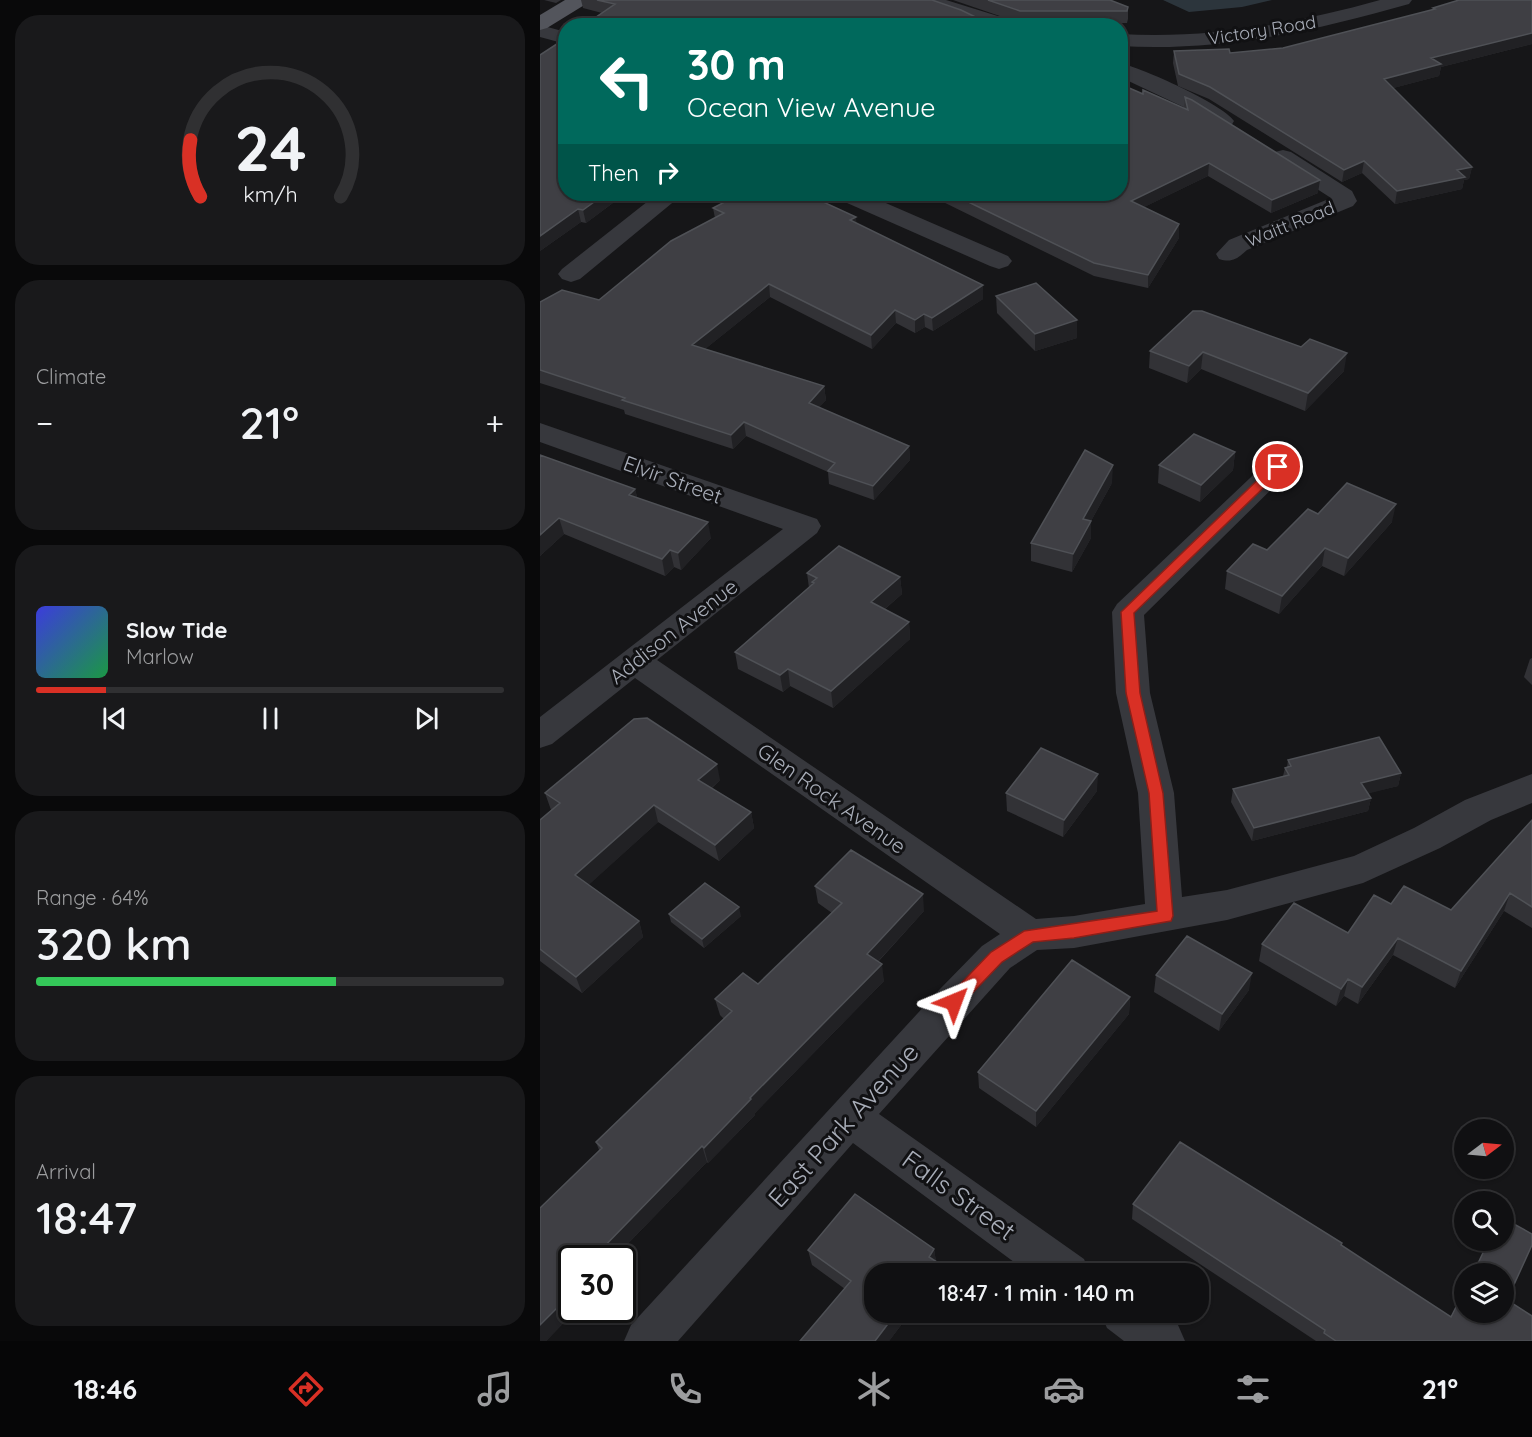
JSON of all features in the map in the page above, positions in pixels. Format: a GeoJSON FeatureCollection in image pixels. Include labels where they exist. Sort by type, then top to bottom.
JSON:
{"type":"FeatureCollection","features":[{"type":"Feature","properties":{"kind":"main road"},"geometry":{"type":"LineString","coordinates":[[540,24],[579,0]]}},
{"type":"Feature","properties":{"kind":"street"},"geometry":{"type":"LineString","coordinates":[[928,0],[981,18]]}},
{"type":"Feature","properties":{"kind":"street","name":"Victory Road"},"geometry":{"type":"LineString","coordinates":[[1128,40],[1181,41],[1233,38],[1290,29],[1401,0]]}},
{"type":"Feature","properties":{"kind":"street"},"geometry":{"type":"LineString","coordinates":[[540,31],[558,36]]}},
{"type":"Feature","properties":{"kind":"street","name":"Waitt Road"},"geometry":{"type":"LineString","coordinates":[[1128,73],[1200,106],[1344,196],[1345,201],[1238,245],[1228,254]]}},
{"type":"Feature","properties":{"kind":"street"},"geometry":{"type":"LineString","coordinates":[[571,274],[662,201]]}},
{"type":"Feature","properties":{"kind":"street"},"geometry":{"type":"LineString","coordinates":[[862,201],[999,261]]}},
{"type":"Feature","properties":{"kind":"street","name":"Elvir Street"},"geometry":{"type":"LineString","coordinates":[[540,432],[806,526]]}},
{"type":"Feature","properties":{"kind":"street"},"geometry":{"type":"LineString","coordinates":[[1165,916],[1156,793],[1133,693],[1128,612],[1278,467]]}},
{"type":"Feature","properties":{"kind":"street","name":"Addison Avenue"},"geometry":{"type":"LineString","coordinates":[[540,735],[806,526]]}},
{"type":"Feature","properties":{"kind":"street","name":"Glen Rock Avenue"},"geometry":{"type":"LineString","coordinates":[[634,661],[1030,935]]}},
{"type":"Feature","properties":{"kind":"street","name":"East Park Avenue"},"geometry":{"type":"LineString","coordinates":[[647,1341],[996,957],[1030,935],[1074,932],[1227,905],[1363,868],[1427,838],[1478,810],[1532,788]]}},
{"type":"Feature","properties":{"kind":"street","name":"Falls Street"},"geometry":{"type":"LineString","coordinates":[[850,1117],[1053,1263]]}},
{"type":"Feature","properties":{"kind":"street"},"geometry":{"type":"LineString","coordinates":[[1138,1323],[1162,1341]]}},
{"type":"Feature","properties":{"kind":"shaded area"},"geometry":{"type":"Polygon","coordinates":[[[1163,0],[1272,0],[1242,7],[1189,12],[1163,0]]]}},
{"type":"Feature","properties":{"kind":"building"},"geometry":{"type":"Polygon","coordinates":[[[597,0],[932,0],[978,18],[595,18],[615,4],[597,0]]]}},
{"type":"Feature","properties":{"kind":"building"},"geometry":{"type":"Polygon","coordinates":[[[988,0],[1110,0],[1128,7],[1127,11],[1020,11],[988,0]]]}},
{"type":"Feature","properties":{"kind":"building"},"geometry":{"type":"Polygon","coordinates":[[[1459,0],[1532,0],[1532,33],[1431,58],[1441,64],[1384,79],[1472,167],[1457,170],[1465,177],[1397,191],[1364,161],[1344,170],[1210,87],[1179,74],[1174,51],[1229,49],[1230,53],[1283,48],[1435,9],[1433,8],[1459,0]]]}},
{"type":"Feature","properties":{"kind":"building"},"geometry":{"type":"Polygon","coordinates":[[[558,43],[558,201],[595,201],[583,210],[578,209],[540,236],[540,55],[558,43]]]}},
{"type":"Feature","properties":{"kind":"building"},"geometry":{"type":"Polygon","coordinates":[[[1128,87],[1143,94],[1143,90],[1188,110],[1185,97],[1192,100],[1320,180],[1272,200],[1209,163],[1131,201],[1179,224],[1148,275],[1094,263],[966,201],[1128,201],[1128,87]]]}},
{"type":"Feature","properties":{"kind":"building"},"geometry":{"type":"Polygon","coordinates":[[[726,201],[821,201],[856,217],[850,220],[983,285],[932,318],[924,314],[915,320],[895,310],[871,335],[769,284],[692,345],[824,386],[809,403],[909,446],[873,486],[828,471],[835,463],[744,422],[731,435],[622,400],[625,398],[540,370],[540,302],[562,290],[599,300],[671,241],[724,213],[713,208],[726,201]]]}},
{"type":"Feature","properties":{"kind":"building"},"geometry":{"type":"Polygon","coordinates":[[[1036,283],[1077,320],[1035,334],[996,296],[1036,283]]]}},
{"type":"Feature","properties":{"kind":"building"},"geometry":{"type":"Polygon","coordinates":[[[1193,311],[1202,311],[1301,347],[1310,339],[1347,353],[1308,393],[1203,352],[1189,366],[1150,351],[1193,311]]]}},
{"type":"Feature","properties":{"kind":"building"},"geometry":{"type":"Polygon","coordinates":[[[1194,434],[1235,452],[1201,485],[1159,465],[1194,434]]]}},
{"type":"Feature","properties":{"kind":"building"},"geometry":{"type":"Polygon","coordinates":[[[1085,450],[1113,465],[1083,519],[1091,521],[1073,554],[1031,543],[1085,450]]]}},
{"type":"Feature","properties":{"kind":"building"},"geometry":{"type":"Polygon","coordinates":[[[540,455],[635,489],[629,495],[708,522],[678,553],[670,550],[662,559],[559,518],[540,535],[540,455]]]}},
{"type":"Feature","properties":{"kind":"building"},"geometry":{"type":"Polygon","coordinates":[[[1347,483],[1396,504],[1348,558],[1325,548],[1282,596],[1227,571],[1253,544],[1267,550],[1308,509],[1318,514],[1347,483]]]}},
{"type":"Feature","properties":{"kind":"building"},"geometry":{"type":"Polygon","coordinates":[[[839,546],[900,577],[871,602],[909,622],[831,691],[788,669],[780,675],[735,652],[814,583],[812,582],[817,578],[807,573],[839,546]]]}},
{"type":"Feature","properties":{"kind":"building"},"geometry":{"type":"Polygon","coordinates":[[[647,718],[717,764],[698,780],[751,812],[715,845],[654,805],[575,875],[639,921],[576,977],[540,949],[540,820],[560,803],[545,793],[634,719],[647,718]]]}},
{"type":"Feature","properties":{"kind":"building"},"geometry":{"type":"Polygon","coordinates":[[[1379,737],[1401,773],[1361,783],[1371,798],[1254,828],[1233,789],[1289,775],[1285,768],[1291,766],[1288,760],[1379,737]]]}},
{"type":"Feature","properties":{"kind":"building"},"geometry":{"type":"Polygon","coordinates":[[[1041,748],[1098,774],[1064,820],[1006,793],[1041,748]]]}},
{"type":"Feature","properties":{"kind":"building"},"geometry":{"type":"Polygon","coordinates":[[[1532,820],[1532,907],[1510,893],[1461,971],[1398,938],[1362,987],[1348,979],[1341,989],[1262,944],[1294,903],[1348,933],[1374,895],[1391,904],[1404,886],[1451,910],[1532,820]]]}},
{"type":"Feature","properties":{"kind":"building"},"geometry":{"type":"Polygon","coordinates":[[[851,850],[923,894],[867,954],[882,964],[704,1148],[702,1146],[606,1245],[558,1245],[558,1307],[540,1325],[540,1208],[602,1148],[596,1142],[732,1011],[715,999],[743,973],[758,984],[842,903],[815,886],[851,850]]]}},
{"type":"Feature","properties":{"kind":"building"},"geometry":{"type":"Polygon","coordinates":[[[705,883],[739,907],[702,939],[669,914],[705,883]]]}},
{"type":"Feature","properties":{"kind":"building"},"geometry":{"type":"Polygon","coordinates":[[[1187,936],[1252,973],[1222,1014],[1156,975],[1187,936]]]}},
{"type":"Feature","properties":{"kind":"building"},"geometry":{"type":"Polygon","coordinates":[[[1072,960],[1130,997],[1036,1111],[978,1072],[1072,960]]]}},
{"type":"Feature","properties":{"kind":"building"},"geometry":{"type":"Polygon","coordinates":[[[1180,1142],[1342,1243],[1341,1245],[1451,1317],[1454,1311],[1454,1323],[1514,1323],[1514,1304],[1532,1316],[1532,1341],[1336,1341],[1324,1333],[1325,1330],[1133,1204],[1180,1142]]]}},
{"type":"Feature","properties":{"kind":"building"},"geometry":{"type":"Polygon","coordinates":[[[855,1194],[934,1249],[929,1257],[937,1262],[864,1263],[864,1323],[889,1323],[875,1341],[800,1341],[851,1281],[808,1250],[855,1194]]]}},
{"type":"Feature","properties":{"kind":"building"},"geometry":{"type":"Polygon","coordinates":[[[1514,1224],[1532,1234],[1532,1245],[1514,1285],[1514,1263],[1478,1263],[1484,1251],[1514,1251],[1514,1224]]]}},
{"type":"Feature","properties":{"kind":"route"},"geometry":{"type":"LineString","coordinates":[[954,1002],[996,957],[1030,935],[1074,932],[1165,916],[1156,793],[1133,693],[1128,612],[1278,467]]}}]}
